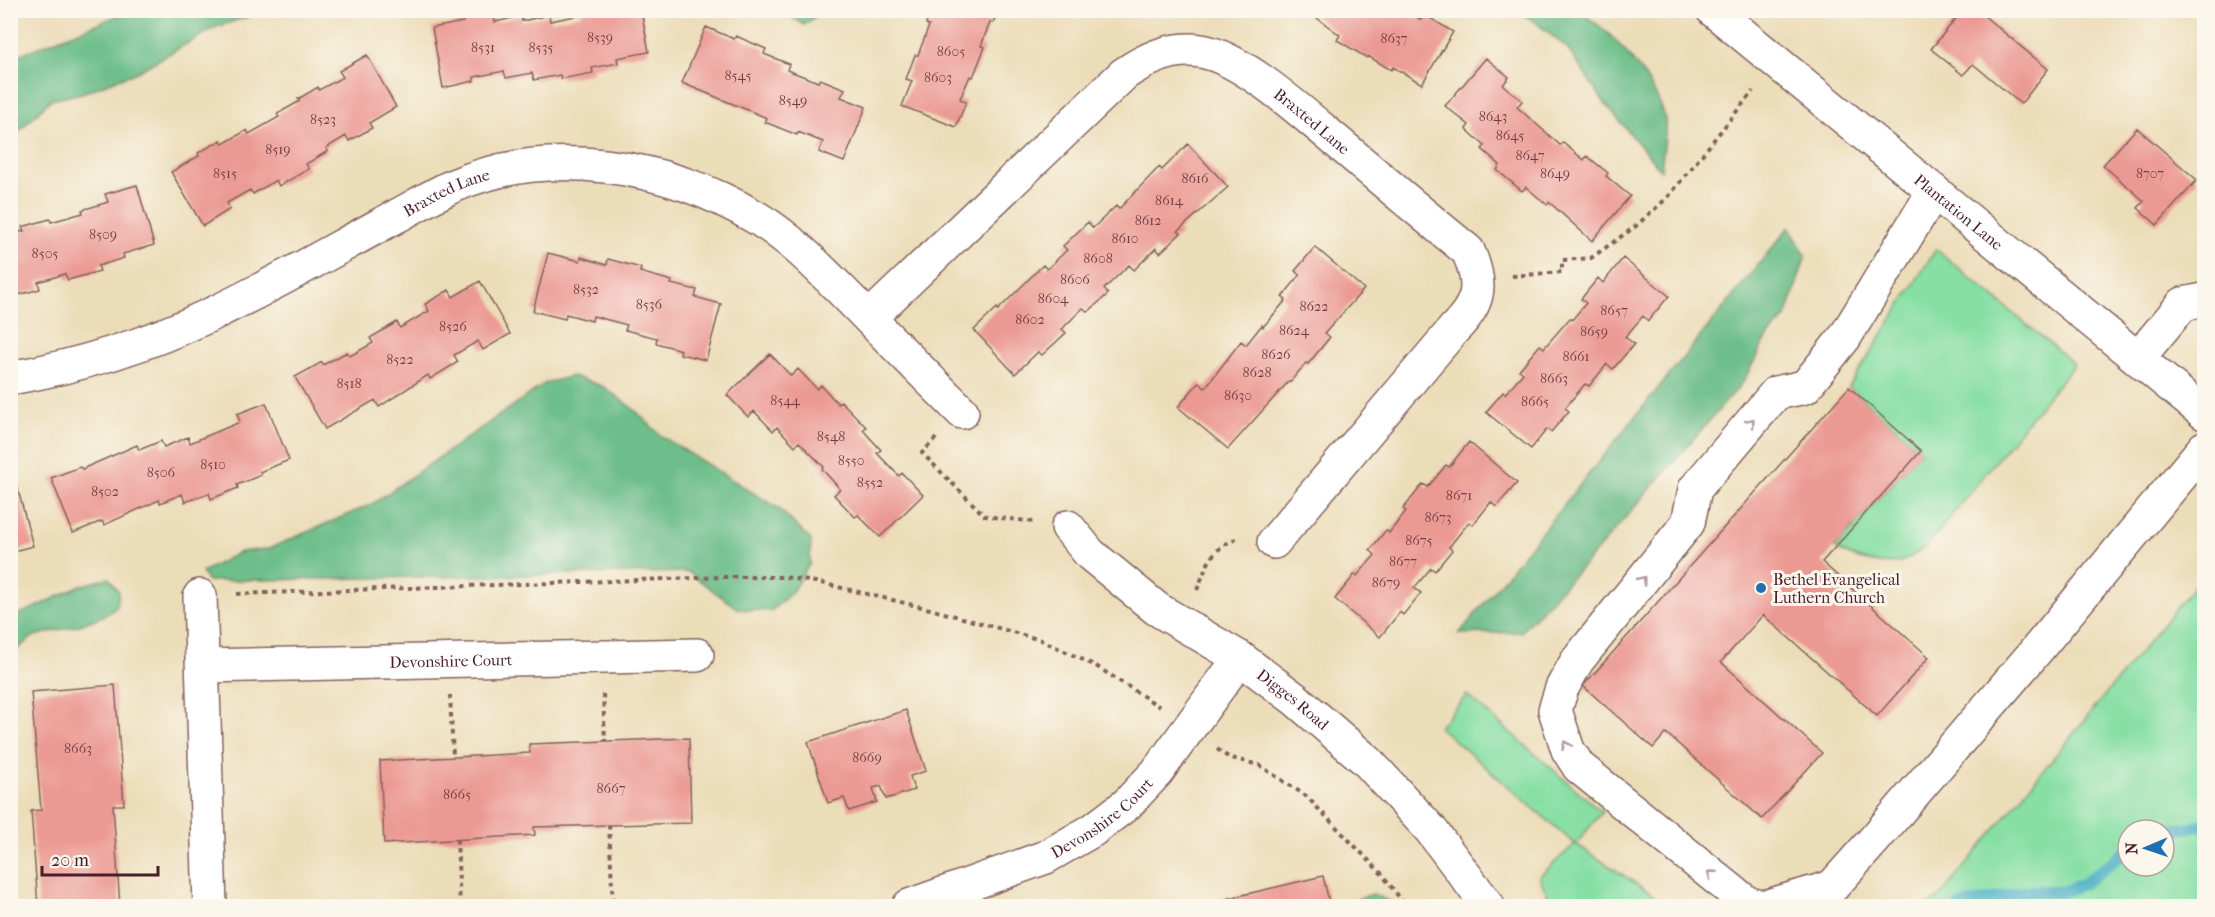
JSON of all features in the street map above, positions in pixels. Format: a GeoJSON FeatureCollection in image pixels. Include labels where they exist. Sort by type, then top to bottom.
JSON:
{"type":"FeatureCollection","features":[{"type":"Feature","properties":{"kind":"street","name":"Plantation Lane"},"geometry":{"type":"LineString","coordinates":[[1713,10],[2205,413]]}},
{"type":"Feature","properties":{"kind":"street","name":"Braxted Lane"},"geometry":{"type":"LineString","coordinates":[[869,318],[1124,74],[1144,61],[1172,51],[1201,51],[1229,59],[1281,95],[1468,252],[1477,271],[1477,279]]}},
{"type":"Feature","properties":{"kind":"street","name":"Braxted Lane"},"geometry":{"type":"LineString","coordinates":[[10,378],[45,372],[136,345],[213,314],[454,186],[502,171],[553,164],[606,166],[652,174],[706,192],[757,218],[804,252],[962,412]]}},
{"type":"Feature","properties":{"kind":"street"},"geometry":{"type":"LineString","coordinates":[[1758,906],[1747,903],[1579,767],[1568,750],[1555,710],[1562,688],[1577,661],[1688,523],[1695,489],[1776,393],[1805,387],[1845,337],[1934,191]]}},
{"type":"Feature","properties":{"kind":"street"},"geometry":{"type":"LineString","coordinates":[[1277,540],[1469,314],[1477,293],[1477,279]]}},
{"type":"Feature","properties":{"kind":"street"},"geometry":{"type":"LineString","coordinates":[[2138,358],[2183,304],[2205,300]]}},
{"type":"Feature","properties":{"kind":"street"},"geometry":{"type":"LineString","coordinates":[[1768,906],[1832,887],[2035,652],[2205,448]]}},
{"type":"Feature","properties":{"kind":"street","name":"Digges Road"},"geometry":{"type":"LineString","coordinates":[[1068,527],[1090,554],[1157,609],[1240,658],[1295,699],[1366,761],[1431,831],[1488,906]]}},
{"type":"Feature","properties":{"kind":"street"},"geometry":{"type":"LineString","coordinates":[[200,596],[210,906]]}},
{"type":"Feature","properties":{"kind":"street","name":"Devonshire Court"},"geometry":{"type":"LineString","coordinates":[[202,666],[697,655]]}},
{"type":"Feature","properties":{"kind":"street","name":"Devonshire Court"},"geometry":{"type":"LineString","coordinates":[[909,906],[1046,857],[1093,830],[1127,804],[1157,772],[1240,658]]}},
{"type":"Feature","properties":{"kind":"path"},"geometry":{"type":"LineString","coordinates":[[1477,279],[1562,272],[1562,260],[1591,258],[1636,226],[1669,196],[1776,62]]}},
{"type":"Feature","properties":{"kind":"path"},"geometry":{"type":"LineString","coordinates":[[962,412],[922,453],[985,516],[1068,527]]}},
{"type":"Feature","properties":{"kind":"path"},"geometry":{"type":"LineString","coordinates":[[1182,623],[1211,557],[1223,543],[1247,535],[1277,540]]}},
{"type":"Feature","properties":{"kind":"path"},"geometry":{"type":"LineString","coordinates":[[200,596],[724,577],[784,577],[859,592],[1041,640],[1096,666],[1161,708]]}},
{"type":"Feature","properties":{"kind":"path"},"geometry":{"type":"LineString","coordinates":[[601,657],[606,741]]}},
{"type":"Feature","properties":{"kind":"path"},"geometry":{"type":"LineString","coordinates":[[448,661],[453,757]]}},
{"type":"Feature","properties":{"kind":"path"},"geometry":{"type":"LineString","coordinates":[[1210,743],[1228,757],[1258,765],[1306,796],[1381,873],[1406,906]]}},
{"type":"Feature","properties":{"kind":"path"},"geometry":{"type":"LineString","coordinates":[[609,825],[613,906]]}},
{"type":"Feature","properties":{"kind":"path"},"geometry":{"type":"LineString","coordinates":[[457,840],[460,906]]}},
{"type":"Feature","properties":{"kind":"green space"},"geometry":{"type":"Polygon","coordinates":[[[1557,9],[1577,12],[1603,29],[1629,56],[1651,87],[1664,115],[1665,134],[1661,170],[1606,105],[1567,48],[1534,21],[1517,11],[1557,9]]]}},
{"type":"Feature","properties":{"kind":"green space"},"geometry":{"type":"Polygon","coordinates":[[[132,10],[266,11],[216,27],[137,72],[82,93],[50,100],[11,139],[11,58],[132,10]]]}},
{"type":"Feature","properties":{"kind":"green space"},"geometry":{"type":"Polygon","coordinates":[[[787,11],[822,11],[804,25],[790,16],[787,11]]]}},
{"type":"Feature","properties":{"kind":"green space"},"geometry":{"type":"Polygon","coordinates":[[[1789,227],[1806,255],[1786,317],[1767,337],[1743,382],[1593,555],[1521,632],[1459,634],[1789,227]]]}},
{"type":"Feature","properties":{"kind":"green space"},"geometry":{"type":"Polygon","coordinates":[[[1936,249],[2074,364],[1926,547],[1897,563],[1869,562],[1835,548],[1921,451],[1849,387],[1936,249]]]}},
{"type":"Feature","properties":{"kind":"green space"},"geometry":{"type":"Polygon","coordinates":[[[573,376],[604,387],[636,411],[661,436],[778,508],[811,540],[810,563],[791,593],[771,611],[738,609],[688,572],[207,581],[202,572],[240,552],[268,549],[372,504],[546,383],[573,376]]]}},
{"type":"Feature","properties":{"kind":"green space"},"geometry":{"type":"Polygon","coordinates":[[[2204,574],[2204,906],[1923,906],[1937,900],[2204,574]]]}},
{"type":"Feature","properties":{"kind":"green space"},"geometry":{"type":"Polygon","coordinates":[[[109,578],[119,592],[117,606],[107,614],[80,625],[34,636],[11,654],[11,618],[79,586],[109,578]]]}},
{"type":"Feature","properties":{"kind":"green space"},"geometry":{"type":"Polygon","coordinates":[[[1467,695],[1602,812],[1576,844],[1668,906],[1553,906],[1539,877],[1575,844],[1439,727],[1467,695]]]}},
{"type":"Feature","properties":{"kind":"green space"},"geometry":{"type":"Polygon","coordinates":[[[1373,894],[1396,906],[1353,906],[1355,900],[1373,894]]]}},
{"type":"Feature","properties":{"kind":"building"},"geometry":{"type":"Polygon","coordinates":[[[641,10],[649,52],[617,58],[618,63],[592,68],[593,73],[561,79],[560,75],[534,80],[532,73],[506,78],[504,71],[474,77],[474,81],[443,88],[432,28],[493,13],[495,22],[521,16],[522,21],[549,15],[550,21],[581,15],[581,12],[641,10]]]}},
{"type":"Feature","properties":{"kind":"building"},"geometry":{"type":"Polygon","coordinates":[[[931,10],[998,10],[993,23],[990,22],[981,46],[985,47],[973,77],[970,76],[960,99],[966,102],[956,127],[902,106],[912,81],[906,79],[929,26],[926,24],[931,10]]]}},
{"type":"Feature","properties":{"kind":"building"},"geometry":{"type":"Polygon","coordinates":[[[1306,10],[1405,10],[1421,20],[1424,14],[1453,32],[1422,84],[1393,67],[1391,70],[1368,56],[1367,58],[1337,40],[1340,35],[1306,10]]]}},
{"type":"Feature","properties":{"kind":"building"},"geometry":{"type":"Polygon","coordinates":[[[1963,10],[1977,10],[2048,69],[2021,104],[1973,64],[1963,75],[1931,49],[1963,10]]]}},
{"type":"Feature","properties":{"kind":"building"},"geometry":{"type":"Polygon","coordinates":[[[706,27],[734,39],[736,36],[766,49],[764,54],[789,64],[787,70],[845,89],[841,97],[866,107],[844,162],[819,152],[823,142],[798,132],[797,135],[765,122],[767,118],[682,83],[706,27]]]}},
{"type":"Feature","properties":{"kind":"building"},"geometry":{"type":"Polygon","coordinates":[[[367,55],[396,107],[369,123],[372,128],[349,141],[346,136],[326,148],[328,151],[306,164],[309,169],[279,186],[276,180],[253,194],[250,190],[227,203],[230,209],[203,226],[171,172],[221,140],[223,144],[247,130],[249,134],[279,117],[277,114],[300,101],[298,99],[318,87],[319,90],[343,77],[339,71],[367,55]]]}},
{"type":"Feature","properties":{"kind":"building"},"geometry":{"type":"Polygon","coordinates":[[[1486,58],[1509,77],[1503,85],[1522,101],[1517,107],[1560,145],[1563,143],[1584,160],[1587,156],[1608,173],[1606,176],[1630,196],[1592,241],[1549,202],[1547,205],[1526,187],[1522,191],[1497,170],[1500,165],[1482,149],[1485,146],[1466,129],[1469,125],[1445,106],[1486,58]]]}},
{"type":"Feature","properties":{"kind":"building"},"geometry":{"type":"Polygon","coordinates":[[[2137,128],[2197,180],[2157,225],[2138,208],[2144,201],[2103,165],[2137,128]]]}},
{"type":"Feature","properties":{"kind":"building"},"geometry":{"type":"Polygon","coordinates":[[[1188,144],[1228,187],[1178,231],[1181,233],[1160,253],[1156,248],[1134,270],[1129,265],[1104,289],[1108,294],[1088,312],[1083,308],[1062,329],[1066,333],[1042,355],[1038,352],[1015,374],[974,330],[997,308],[998,310],[1043,265],[1047,269],[1067,250],[1063,246],[1088,222],[1093,228],[1116,206],[1119,209],[1159,167],[1162,170],[1188,144]]]}},
{"type":"Feature","properties":{"kind":"building"},"geometry":{"type":"Polygon","coordinates":[[[137,185],[154,245],[123,254],[124,258],[98,266],[100,271],[68,280],[65,274],[38,282],[40,289],[14,296],[12,288],[10,289],[10,235],[24,231],[22,227],[83,213],[82,210],[108,202],[105,194],[137,185]]]}},
{"type":"Feature","properties":{"kind":"building"},"geometry":{"type":"Polygon","coordinates":[[[1315,247],[1364,289],[1325,333],[1330,337],[1308,364],[1306,363],[1289,381],[1228,449],[1178,407],[1199,382],[1205,388],[1241,341],[1246,345],[1262,325],[1263,327],[1286,300],[1282,297],[1300,275],[1295,271],[1315,247]]]}},
{"type":"Feature","properties":{"kind":"building"},"geometry":{"type":"Polygon","coordinates":[[[548,253],[580,261],[581,257],[607,265],[608,259],[641,268],[640,272],[672,281],[671,284],[697,290],[695,297],[721,304],[706,360],[680,354],[681,350],[656,343],[657,338],[625,330],[627,325],[593,316],[592,321],[566,314],[565,319],[533,311],[548,253]]]}},
{"type":"Feature","properties":{"kind":"building"},"geometry":{"type":"Polygon","coordinates":[[[1623,258],[1669,296],[1648,321],[1643,316],[1625,337],[1634,344],[1613,369],[1607,364],[1589,386],[1585,384],[1565,408],[1569,411],[1551,432],[1547,429],[1531,449],[1486,412],[1523,373],[1519,370],[1540,345],[1544,348],[1570,318],[1572,320],[1586,303],[1581,299],[1598,278],[1603,283],[1623,258]]]}},
{"type":"Feature","properties":{"kind":"building"},"geometry":{"type":"Polygon","coordinates":[[[480,281],[510,334],[483,350],[478,341],[454,355],[458,362],[430,379],[428,375],[379,407],[375,400],[325,429],[295,377],[322,362],[323,365],[347,352],[350,356],[373,343],[370,338],[397,322],[400,328],[429,311],[425,304],[449,290],[453,297],[480,281]]]}},
{"type":"Feature","properties":{"kind":"building"},"geometry":{"type":"Polygon","coordinates":[[[770,354],[791,376],[798,369],[817,389],[821,385],[838,404],[841,401],[866,427],[863,430],[881,450],[877,453],[899,476],[902,473],[923,495],[880,537],[858,515],[855,517],[834,495],[840,489],[822,469],[824,467],[799,442],[795,446],[777,427],[773,431],[754,411],[748,417],[727,395],[770,354]]]}},
{"type":"Feature","properties":{"kind":"building","name":"Bethel Evangelical Luthern Church"},"geometry":{"type":"Polygon","coordinates":[[[1849,387],[1921,451],[1822,562],[1929,657],[1877,716],[1763,615],[1721,662],[1822,753],[1762,819],[1666,733],[1653,748],[1583,686],[1849,387]]]}},
{"type":"Feature","properties":{"kind":"building"},"geometry":{"type":"Polygon","coordinates":[[[266,403],[289,460],[260,472],[261,475],[237,485],[238,488],[211,499],[209,493],[185,502],[182,494],[160,503],[159,500],[104,525],[102,521],[73,533],[51,478],[80,467],[82,469],[137,445],[139,450],[161,441],[164,447],[188,437],[190,443],[240,422],[237,414],[266,403]]]}},
{"type":"Feature","properties":{"kind":"building"},"geometry":{"type":"Polygon","coordinates":[[[1469,442],[1517,483],[1496,507],[1491,502],[1473,525],[1469,522],[1449,547],[1452,550],[1435,571],[1431,568],[1414,588],[1421,593],[1403,615],[1400,612],[1380,637],[1335,599],[1355,574],[1357,576],[1375,555],[1370,550],[1386,530],[1389,533],[1406,511],[1403,509],[1423,484],[1428,487],[1446,465],[1449,467],[1469,442]]]}},
{"type":"Feature","properties":{"kind":"building"},"geometry":{"type":"Polygon","coordinates":[[[17,486],[33,546],[10,552],[10,488],[17,486]]]}},
{"type":"Feature","properties":{"kind":"building"},"geometry":{"type":"Polygon","coordinates":[[[115,685],[124,805],[113,805],[120,906],[38,906],[31,811],[41,810],[31,692],[115,685]]]}},
{"type":"Feature","properties":{"kind":"building"},"geometry":{"type":"Polygon","coordinates":[[[906,710],[926,771],[910,776],[914,790],[886,799],[881,786],[873,788],[877,802],[849,811],[844,798],[828,803],[808,742],[906,710]]]}},
{"type":"Feature","properties":{"kind":"building"},"geometry":{"type":"Polygon","coordinates":[[[689,738],[691,823],[534,827],[535,835],[384,844],[380,761],[530,753],[529,744],[689,738]]]}},
{"type":"Feature","properties":{"kind":"building"},"geometry":{"type":"Polygon","coordinates":[[[1323,876],[1330,906],[1196,906],[1323,876]]]}},
{"type":"Feature","properties":{"kind":"waterway"},"geometry":{"type":"LineString","coordinates":[[2176,829],[2204,825]]}},
{"type":"Feature","properties":{"kind":"waterway"},"geometry":{"type":"LineString","coordinates":[[1959,906],[2027,891],[2062,892],[2083,884],[2116,859]]}},
{"type":"Feature","properties":{"kind":"place","name":"Bethel Evangelical Luthern Church"},"geometry":{"type":"Point","coordinates":[1761,588]}}]}
